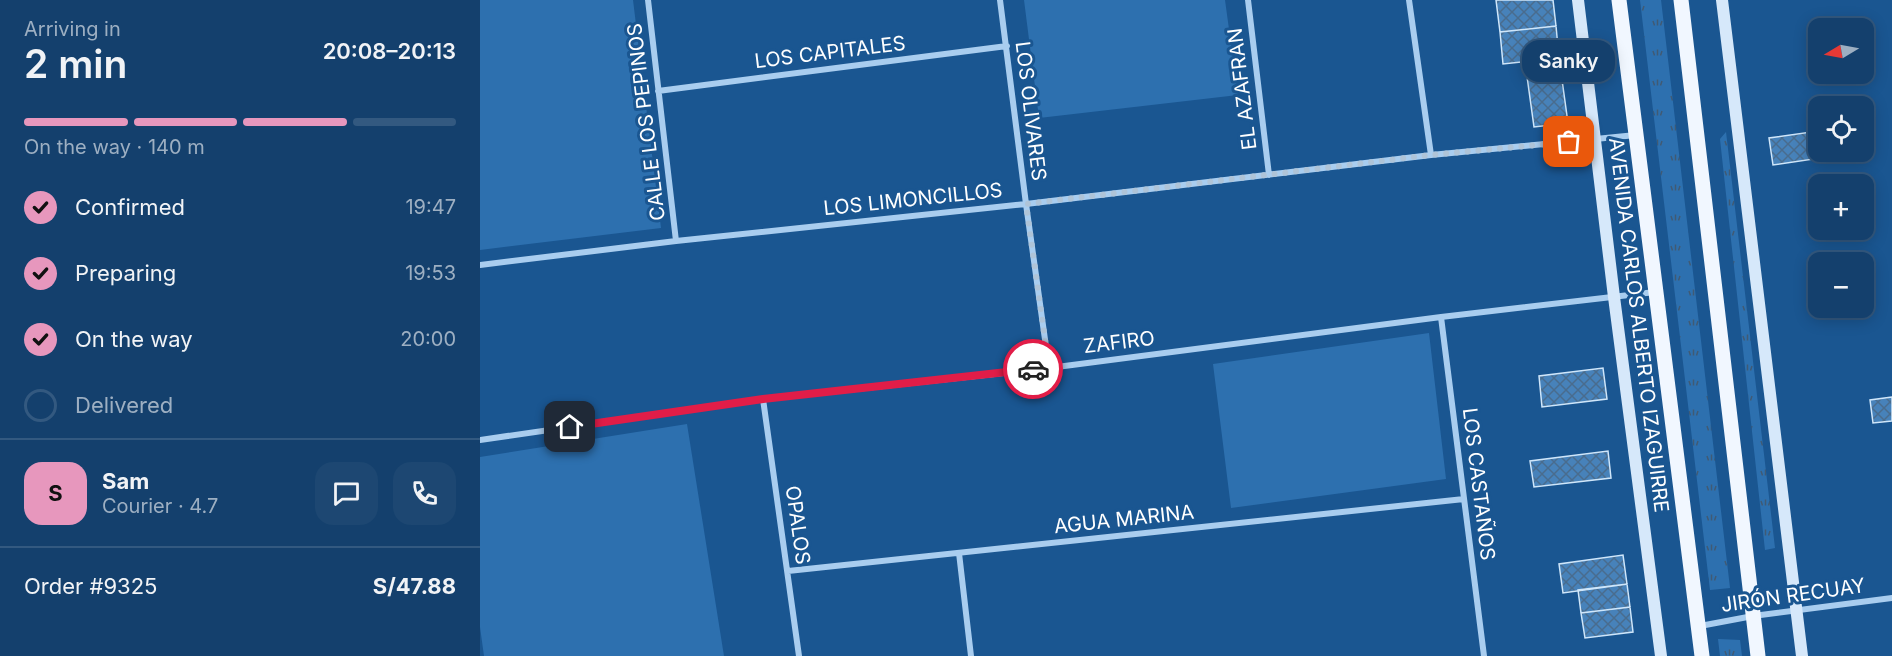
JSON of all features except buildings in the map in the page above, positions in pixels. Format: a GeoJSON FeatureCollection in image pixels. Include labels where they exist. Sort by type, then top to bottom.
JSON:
{"type":"FeatureCollection","features":[{"type":"Feature","properties":{"kind":"main road","name":"AVENIDA CARLOS ALBERTO IZAGUIRRE"},"geometry":{"type":"LineString","coordinates":[[1619,0],[1702,656]]}},
{"type":"Feature","properties":{"kind":"main road"},"geometry":{"type":"LineString","coordinates":[[1681,0],[1758,656]]}},
{"type":"Feature","properties":{"kind":"street","name":"CALLE LOS PEPINOS"},"geometry":{"type":"LineString","coordinates":[[648,0],[676,241]]}},
{"type":"Feature","properties":{"kind":"street","name":"LOS OLIVARES"},"geometry":{"type":"LineString","coordinates":[[1000,0],[1049,368]]}},
{"type":"Feature","properties":{"kind":"street","name":"EL AZAFRAN"},"geometry":{"type":"LineString","coordinates":[[1248,0],[1269,175]]}},
{"type":"Feature","properties":{"kind":"street"},"geometry":{"type":"LineString","coordinates":[[1409,0],[1431,155]]}},
{"type":"Feature","properties":{"kind":"street","name":"AVENIDA CARLOS ALBERTO IZAGUIRRE"},"geometry":{"type":"LineString","coordinates":[[1578,0],[1661,656]]}},
{"type":"Feature","properties":{"kind":"street"},"geometry":{"type":"LineString","coordinates":[[1722,0],[1802,656]]}},
{"type":"Feature","properties":{"kind":"street","name":"LOS CAPITALES"},"geometry":{"type":"LineString","coordinates":[[658,91],[1006,46]]}},
{"type":"Feature","properties":{"kind":"street","name":"LOS LIMONCILLOS"},"geometry":{"type":"LineString","coordinates":[[480,265],[676,241],[1026,204],[1431,155],[1636,135]]}},
{"type":"Feature","properties":{"kind":"street","name":"ZAFIRO"},"geometry":{"type":"LineString","coordinates":[[480,440],[763,399],[1049,368],[1441,317],[1656,292]]}},
{"type":"Feature","properties":{"kind":"street","name":"LOS CASTAÑOS"},"geometry":{"type":"LineString","coordinates":[[1441,317],[1484,656]]}},
{"type":"Feature","properties":{"kind":"street","name":"OPALOS"},"geometry":{"type":"LineString","coordinates":[[763,399],[799,656]]}},
{"type":"Feature","properties":{"kind":"street","name":"AGUA MARINA"},"geometry":{"type":"LineString","coordinates":[[788,571],[1464,499]]}},
{"type":"Feature","properties":{"kind":"street"},"geometry":{"type":"LineString","coordinates":[[959,553],[971,656]]}},
{"type":"Feature","properties":{"kind":"street","name":"JIRÓN RECUAY"},"geometry":{"type":"LineString","coordinates":[[1698,626],[1754,616],[1892,598]]}},
{"type":"Feature","properties":{"kind":"green space"},"geometry":{"type":"Polygon","coordinates":[[[480,0],[633,0],[661,228],[480,250],[480,0]]]}},
{"type":"Feature","properties":{"kind":"green space"},"geometry":{"type":"Polygon","coordinates":[[[1024,0],[1225,0],[1238,95],[1039,118],[1024,0]]]}},
{"type":"Feature","properties":{"kind":"green space"},"geometry":{"type":"Polygon","coordinates":[[[1640,0],[1661,0],[1730,588],[1710,590],[1640,0]]]}},
{"type":"Feature","properties":{"kind":"green space"},"geometry":{"type":"Polygon","coordinates":[[[1726,132],[1775,548],[1765,550],[1720,139],[1726,132]]]}},
{"type":"Feature","properties":{"kind":"green space"},"geometry":{"type":"Polygon","coordinates":[[[1429,333],[1446,479],[1231,508],[1213,364],[1429,333]]]}},
{"type":"Feature","properties":{"kind":"green space"},"geometry":{"type":"Polygon","coordinates":[[[687,424],[724,656],[484,656],[480,627],[480,457],[687,424]]]}},
{"type":"Feature","properties":{"kind":"green space"},"geometry":{"type":"Polygon","coordinates":[[[1718,639],[1740,640],[1742,656],[1720,656],[1718,639]]]}},
{"type":"Feature","properties":{"kind":"way so far"},"geometry":{"type":"LineString","coordinates":[[1033,369],[1049,368],[1026,204],[1431,155],[1569,142]]}},
{"type":"Feature","properties":{"kind":"place","name":"Sanky"},"geometry":{"type":"Point","coordinates":[1569,142]}},
{"type":"Feature","properties":{"kind":"route"},"geometry":{"type":"LineString","coordinates":[[570,427],[763,399],[1033,369]]}}]}
